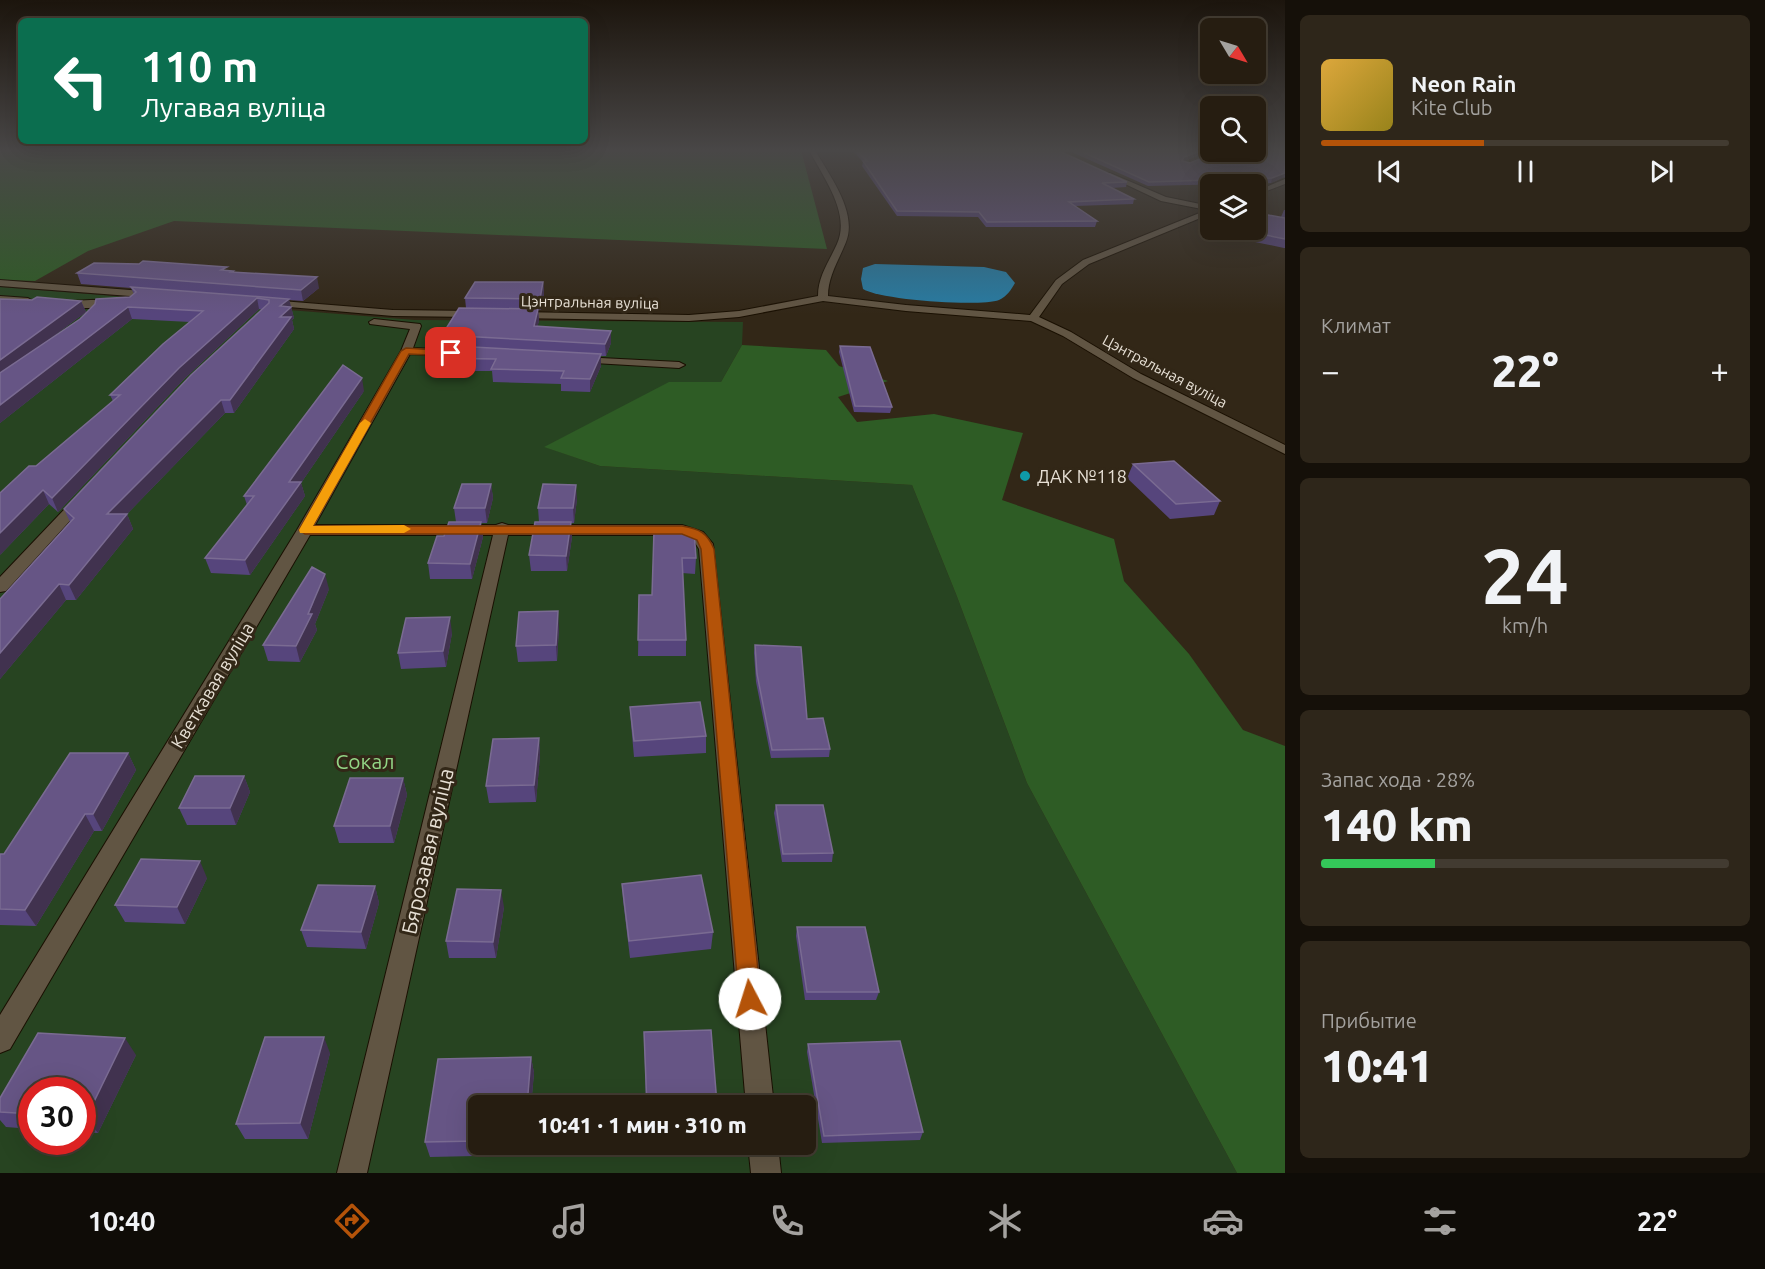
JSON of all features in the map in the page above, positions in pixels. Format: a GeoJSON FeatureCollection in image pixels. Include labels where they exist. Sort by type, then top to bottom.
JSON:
{"type":"FeatureCollection","features":[{"type":"Feature","properties":{"kind":"street"},"geometry":{"type":"LineString","coordinates":[[823,298],[826,275],[844,237],[844,217],[839,205]]}},
{"type":"Feature","properties":{"kind":"street"},"geometry":{"type":"LineString","coordinates":[[1033,318],[1059,282],[1086,262],[1200,214]]}},
{"type":"Feature","properties":{"kind":"street"},"geometry":{"type":"LineString","coordinates":[[0,283],[172,296]]}},
{"type":"Feature","properties":{"kind":"street"},"geometry":{"type":"LineString","coordinates":[[0,299],[28,286]]}},
{"type":"Feature","properties":{"kind":"street","name":"Цэнтральная вуліца"},"geometry":{"type":"LineString","coordinates":[[511,315],[689,318],[739,314],[823,298],[906,308],[1033,318],[1067,334],[1137,376],[1285,450]]}},
{"type":"Feature","properties":{"kind":"street"},"geometry":{"type":"LineString","coordinates":[[0,299],[34,301]]}},
{"type":"Feature","properties":{"kind":"street"},"geometry":{"type":"LineString","coordinates":[[56,303],[91,309],[118,302],[162,305]]}},
{"type":"Feature","properties":{"kind":"street"},"geometry":{"type":"LineString","coordinates":[[253,302],[393,313],[487,315]]}},
{"type":"Feature","properties":{"kind":"street","name":"Кветкавая вуліца"},"geometry":{"type":"LineString","coordinates":[[0,1040],[305,530],[406,351],[416,326],[265,313]]}},
{"type":"Feature","properties":{"kind":"street"},"geometry":{"type":"LineString","coordinates":[[406,351],[465,354]]}},
{"type":"Feature","properties":{"kind":"street"},"geometry":{"type":"LineString","coordinates":[[572,359],[679,364]]}},
{"type":"Feature","properties":{"kind":"street"},"geometry":{"type":"LineString","coordinates":[[0,587],[94,485]]}},
{"type":"Feature","properties":{"kind":"street"},"geometry":{"type":"LineString","coordinates":[[305,530],[502,528],[682,530],[695,532],[703,538],[707,549],[759,1095]]}},
{"type":"Feature","properties":{"kind":"street","name":"Бярозавая вуліца"},"geometry":{"type":"LineString","coordinates":[[352,1173],[502,528]]}},
{"type":"Feature","properties":{"kind":"street"},"geometry":{"type":"LineString","coordinates":[[764,1155],[766,1173]]}},
{"type":"Feature","properties":{"kind":"green space"},"geometry":{"type":"Polygon","coordinates":[[[0,205],[815,205],[827,249],[174,221],[88,251],[35,281],[0,280],[0,205]]]}},
{"type":"Feature","properties":{"kind":"green space","name":"Сокал"},"geometry":{"type":"Polygon","coordinates":[[[0,287],[415,320],[743,322],[742,345],[721,382],[669,383],[545,447],[600,466],[912,485],[956,594],[1027,783],[1237,1173],[0,1173],[0,287]]]}},
{"type":"Feature","properties":{"kind":"green space"},"geometry":{"type":"Polygon","coordinates":[[[742,345],[826,350],[839,366],[888,381],[838,397],[857,422],[934,414],[1023,433],[1002,500],[1114,539],[1124,581],[1189,654],[1243,730],[1285,746],[1285,1173],[1237,1173],[1027,783],[956,594],[912,485],[600,466],[544,447],[669,382],[721,382],[742,345]]]}},
{"type":"Feature","properties":{"kind":"water"},"geometry":{"type":"Polygon","coordinates":[[[875,264],[984,267],[1006,272],[1015,283],[1004,297],[988,302],[908,299],[863,289],[861,279],[863,268],[875,264]]]}},
{"type":"Feature","properties":{"kind":"building"},"geometry":{"type":"Polygon","coordinates":[[[893,205],[1073,205],[1097,221],[987,222],[979,212],[897,211],[893,205]]]}},
{"type":"Feature","properties":{"kind":"building"},"geometry":{"type":"Polygon","coordinates":[[[1266,216],[1285,218],[1285,239],[1266,235],[1266,216]]]}},
{"type":"Feature","properties":{"kind":"building"},"geometry":{"type":"Polygon","coordinates":[[[143,261],[227,267],[221,270],[233,271],[231,272],[317,277],[301,290],[77,273],[94,263],[139,264],[143,261]]]}},
{"type":"Feature","properties":{"kind":"building"},"geometry":{"type":"Polygon","coordinates":[[[475,282],[543,282],[540,299],[465,298],[475,282]]]}},
{"type":"Feature","properties":{"kind":"building"},"geometry":{"type":"Polygon","coordinates":[[[131,287],[289,299],[280,306],[291,307],[280,317],[291,317],[230,400],[221,400],[107,514],[127,514],[69,585],[59,584],[0,653],[0,599],[74,518],[64,509],[191,375],[269,303],[269,300],[257,298],[179,368],[52,498],[43,490],[0,533],[0,493],[29,466],[36,466],[120,395],[110,395],[163,344],[203,311],[128,307],[0,405],[0,373],[80,319],[95,304],[96,299],[130,297],[136,292],[131,287]]]}},
{"type":"Feature","properties":{"kind":"building"},"geometry":{"type":"Polygon","coordinates":[[[37,297],[81,301],[0,360],[0,299],[32,300],[37,297]]]}},
{"type":"Feature","properties":{"kind":"building"},"geometry":{"type":"Polygon","coordinates":[[[459,308],[538,309],[534,326],[611,331],[605,344],[442,335],[459,308]]]}},
{"type":"Feature","properties":{"kind":"building"},"geometry":{"type":"Polygon","coordinates":[[[435,345],[601,354],[590,379],[561,378],[564,371],[491,369],[496,359],[427,358],[435,345]]]}},
{"type":"Feature","properties":{"kind":"building"},"geometry":{"type":"Polygon","coordinates":[[[840,346],[870,347],[892,407],[855,406],[840,346]]]}},
{"type":"Feature","properties":{"kind":"building"},"geometry":{"type":"Polygon","coordinates":[[[343,365],[362,378],[289,482],[301,482],[245,560],[205,558],[254,496],[244,496],[343,365]]]}},
{"type":"Feature","properties":{"kind":"building"},"geometry":{"type":"Polygon","coordinates":[[[1174,461],[1220,501],[1176,504],[1133,464],[1174,461]]]}},
{"type":"Feature","properties":{"kind":"building"},"geometry":{"type":"Polygon","coordinates":[[[462,484],[491,484],[485,508],[454,508],[462,484]]]}},
{"type":"Feature","properties":{"kind":"building"},"geometry":{"type":"Polygon","coordinates":[[[543,484],[576,485],[573,508],[538,508],[543,484]]]}},
{"type":"Feature","properties":{"kind":"building"},"geometry":{"type":"Polygon","coordinates":[[[449,522],[481,522],[470,564],[428,563],[437,536],[444,536],[449,522]]]}},
{"type":"Feature","properties":{"kind":"building"},"geometry":{"type":"Polygon","coordinates":[[[535,522],[571,522],[566,556],[529,555],[535,522]]]}},
{"type":"Feature","properties":{"kind":"building"},"geometry":{"type":"Polygon","coordinates":[[[654,531],[694,531],[696,558],[682,558],[686,640],[638,640],[639,595],[652,595],[654,531]]]}},
{"type":"Feature","properties":{"kind":"building"},"geometry":{"type":"Polygon","coordinates":[[[312,567],[325,574],[308,614],[312,614],[296,646],[263,645],[312,567]]]}},
{"type":"Feature","properties":{"kind":"building"},"geometry":{"type":"Polygon","coordinates":[[[558,611],[556,645],[516,646],[519,612],[558,611]]]}},
{"type":"Feature","properties":{"kind":"building"},"geometry":{"type":"Polygon","coordinates":[[[450,617],[443,651],[398,653],[406,618],[450,617]]]}},
{"type":"Feature","properties":{"kind":"building"},"geometry":{"type":"Polygon","coordinates":[[[755,645],[801,647],[807,719],[823,718],[830,749],[772,750],[757,674],[755,645]]]}},
{"type":"Feature","properties":{"kind":"building"},"geometry":{"type":"Polygon","coordinates":[[[700,702],[706,736],[634,741],[630,707],[700,702]]]}},
{"type":"Feature","properties":{"kind":"building"},"geometry":{"type":"Polygon","coordinates":[[[539,738],[534,785],[486,786],[493,739],[539,738]]]}},
{"type":"Feature","properties":{"kind":"building"},"geometry":{"type":"Polygon","coordinates":[[[70,753],[128,753],[93,814],[85,814],[25,910],[0,909],[0,854],[4,854],[70,753]]]}},
{"type":"Feature","properties":{"kind":"building"},"geometry":{"type":"Polygon","coordinates":[[[195,776],[244,776],[230,808],[179,808],[195,776]]]}},
{"type":"Feature","properties":{"kind":"building"},"geometry":{"type":"Polygon","coordinates":[[[350,778],[403,778],[390,826],[334,826],[350,778]]]}},
{"type":"Feature","properties":{"kind":"building"},"geometry":{"type":"Polygon","coordinates":[[[776,805],[823,805],[833,853],[783,854],[776,805]]]}},
{"type":"Feature","properties":{"kind":"building"},"geometry":{"type":"Polygon","coordinates":[[[141,859],[200,861],[177,907],[115,905],[141,859]]]}},
{"type":"Feature","properties":{"kind":"building"},"geometry":{"type":"Polygon","coordinates":[[[701,875],[713,932],[629,941],[622,884],[701,875]]]}},
{"type":"Feature","properties":{"kind":"building"},"geometry":{"type":"Polygon","coordinates":[[[318,885],[375,886],[361,932],[301,930],[318,885]]]}},
{"type":"Feature","properties":{"kind":"building"},"geometry":{"type":"Polygon","coordinates":[[[457,889],[501,890],[493,942],[446,941],[457,889]]]}},
{"type":"Feature","properties":{"kind":"building"},"geometry":{"type":"Polygon","coordinates":[[[797,927],[865,927],[879,992],[807,992],[797,927]]]}},
{"type":"Feature","properties":{"kind":"building"},"geometry":{"type":"Polygon","coordinates":[[[711,1030],[716,1095],[647,1095],[644,1032],[711,1030]]]}},
{"type":"Feature","properties":{"kind":"building"},"geometry":{"type":"Polygon","coordinates":[[[38,1033],[125,1038],[96,1097],[96,1077],[18,1077],[18,1113],[0,1112],[0,1098],[38,1033]]]}},
{"type":"Feature","properties":{"kind":"building"},"geometry":{"type":"Polygon","coordinates":[[[265,1037],[324,1037],[300,1123],[236,1124],[265,1037]]]}},
{"type":"Feature","properties":{"kind":"building"},"geometry":{"type":"Polygon","coordinates":[[[900,1041],[923,1132],[824,1136],[808,1044],[900,1041]]]}},
{"type":"Feature","properties":{"kind":"building"},"geometry":{"type":"Polygon","coordinates":[[[531,1057],[528,1095],[468,1095],[468,1141],[425,1142],[438,1059],[531,1057]]]}},
{"type":"Feature","properties":{"kind":"slow traffic"},"geometry":{"type":"LineString","coordinates":[[365,423],[305,530],[404,529]]}},
{"type":"Feature","properties":{"kind":"place","name":"ДАК №118"},"geometry":{"type":"Point","coordinates":[1025,476]}},
{"type":"Feature","properties":{"kind":"route"},"geometry":{"type":"LineString","coordinates":[[451,353],[406,351],[305,530],[502,528],[682,530],[695,532],[703,538],[707,549],[750,999]]}}]}
